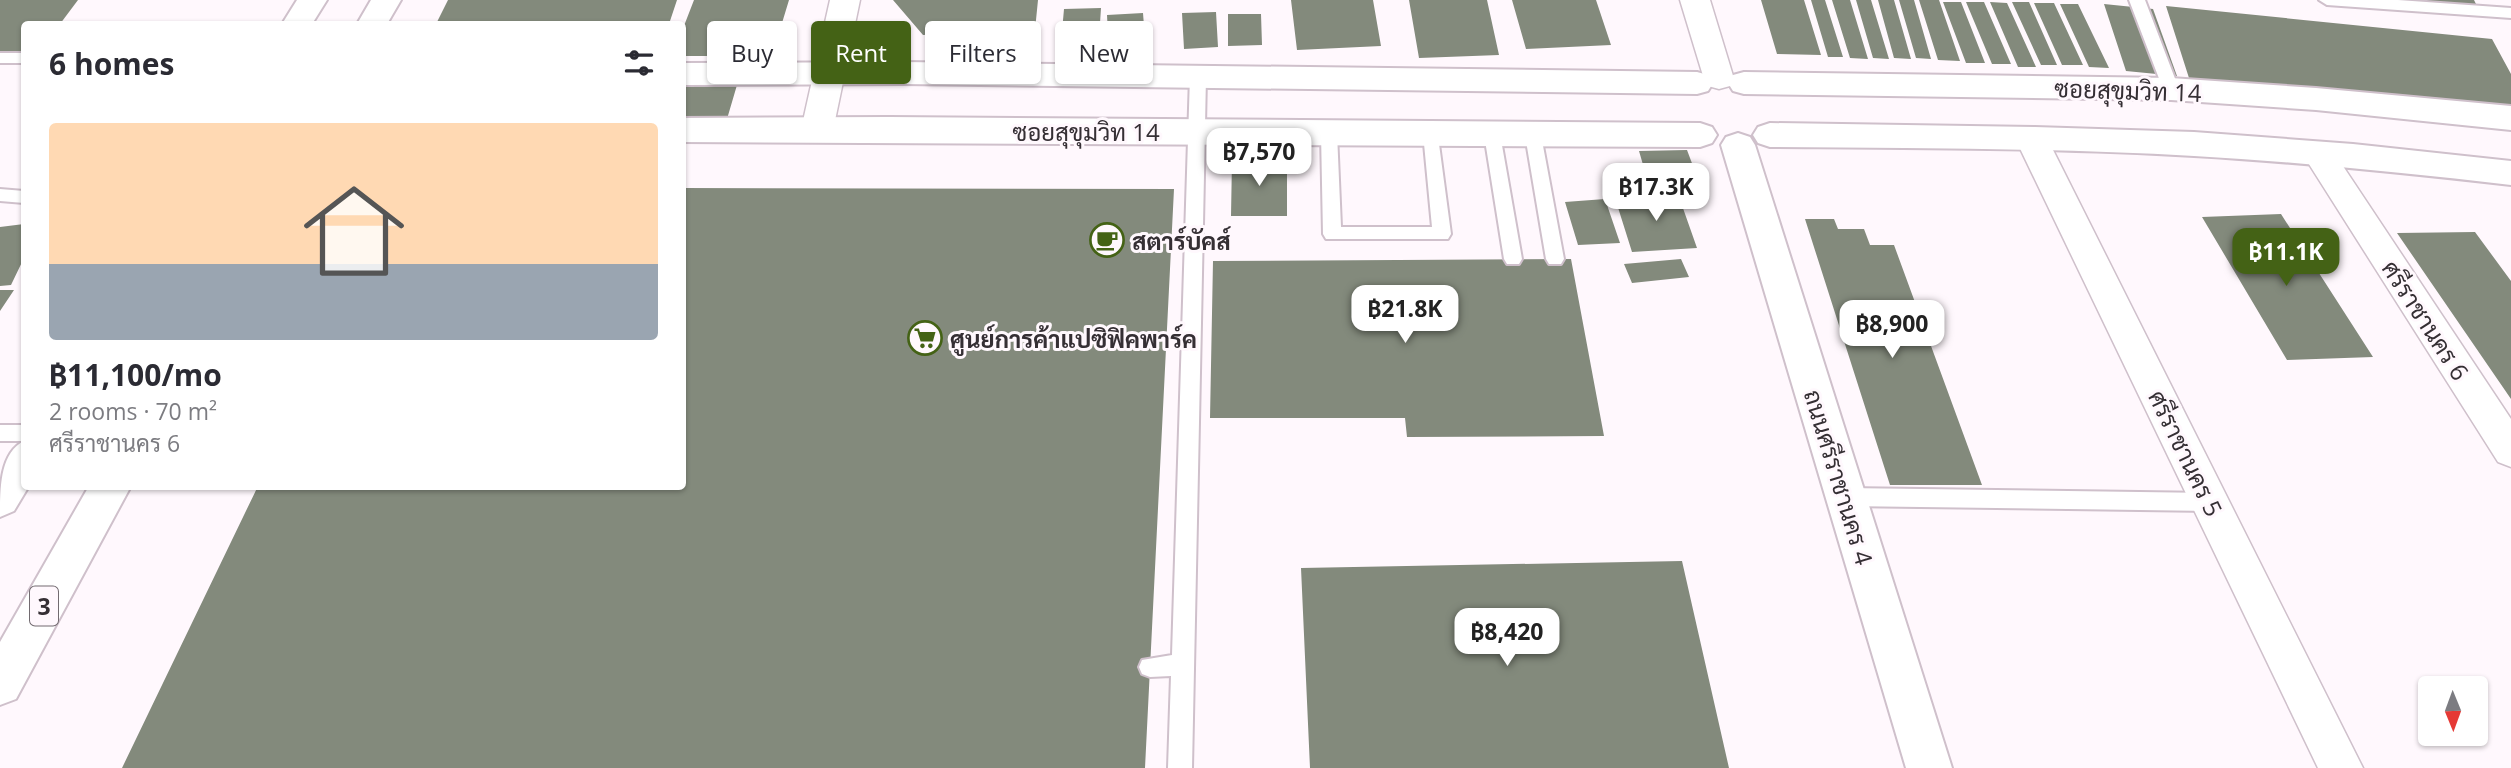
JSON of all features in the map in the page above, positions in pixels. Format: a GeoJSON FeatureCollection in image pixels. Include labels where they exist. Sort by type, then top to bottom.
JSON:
{"type":"FeatureCollection","features":[{"type":"Feature","properties":{"kind":"main road"},"geometry":{"type":"LineString","coordinates":[[299,21],[312,0]]}},
{"type":"Feature","properties":{"kind":"main road"},"geometry":{"type":"LineString","coordinates":[[374,21],[386,0]]}},
{"type":"Feature","properties":{"kind":"main road","name":"ซอยสุขุมวิท 14"},"geometry":{"type":"LineString","coordinates":[[686,74],[811,73]]}},
{"type":"Feature","properties":{"kind":"main road","name":"ซอยสุขุมวิท 14"},"geometry":{"type":"LineString","coordinates":[[911,74],[1720,81],[2171,89],[2316,99],[2511,118]]}},
{"type":"Feature","properties":{"kind":"main road"},"geometry":{"type":"LineString","coordinates":[[1754,140],[1777,127],[1775,107],[1768,97],[1720,81],[1686,89],[1680,97],[1679,107],[1689,127],[1700,135],[1725,145],[1754,140],[2031,138],[2318,153],[2511,173]]}},
{"type":"Feature","properties":{"kind":"main road","name":"ซอยสุขุมวิท 14"},"geometry":{"type":"LineString","coordinates":[[686,130],[1700,135]]}},
{"type":"Feature","properties":{"kind":"main road","name":"ถนนศรีราชานคร 4"},"geometry":{"type":"LineString","coordinates":[[1754,140],[1845,497],[1928,768]]}},
{"type":"Feature","properties":{"kind":"main road"},"geometry":{"type":"LineString","coordinates":[[0,499],[21,463]]}},
{"type":"Feature","properties":{"kind":"main road","name":"3"},"geometry":{"type":"LineString","coordinates":[[0,684],[109,490]]}},
{"type":"Feature","properties":{"kind":"street"},"geometry":{"type":"LineString","coordinates":[[841,21],[845,0]]}},
{"type":"Feature","properties":{"kind":"street"},"geometry":{"type":"LineString","coordinates":[[1695,0],[1720,81]]}},
{"type":"Feature","properties":{"kind":"street"},"geometry":{"type":"LineString","coordinates":[[817,130],[828,84]]}},
{"type":"Feature","properties":{"kind":"street","name":"ศรีราชานคร 5"},"geometry":{"type":"LineString","coordinates":[[2031,138],[2342,768]]}},
{"type":"Feature","properties":{"kind":"street","name":"ศรีราชานคร 6"},"geometry":{"type":"LineString","coordinates":[[2318,153],[2511,452]]}},
{"type":"Feature","properties":{"kind":"lane"},"geometry":{"type":"LineString","coordinates":[[2137,0],[2171,89]]}},
{"type":"Feature","properties":{"kind":"lane"},"geometry":{"type":"LineString","coordinates":[[2327,0],[2511,13]]}},
{"type":"Feature","properties":{"kind":"lane"},"geometry":{"type":"LineString","coordinates":[[0,58],[21,58]]}},
{"type":"Feature","properties":{"kind":"lane"},"geometry":{"type":"LineString","coordinates":[[1180,768],[1198,76]]}},
{"type":"Feature","properties":{"kind":"lane"},"geometry":{"type":"LineString","coordinates":[[1329,133],[1332,233],[1442,234],[1431,133]]}},
{"type":"Feature","properties":{"kind":"lane"},"geometry":{"type":"LineString","coordinates":[[1492,134],[1513,259]]}},
{"type":"Feature","properties":{"kind":"lane"},"geometry":{"type":"LineString","coordinates":[[1533,135],[1555,259]]}},
{"type":"Feature","properties":{"kind":"lane"},"geometry":{"type":"LineString","coordinates":[[0,195],[21,197]]}},
{"type":"Feature","properties":{"kind":"lane"},"geometry":{"type":"LineString","coordinates":[[0,433],[21,433]]}},
{"type":"Feature","properties":{"kind":"lane"},"geometry":{"type":"LineString","coordinates":[[1845,497],[2211,502]]}},
{"type":"Feature","properties":{"kind":"lane"},"geometry":{"type":"LineString","coordinates":[[1150,667],[1183,665]]}},
{"type":"Feature","properties":{"kind":"building"},"geometry":{"type":"Polygon","coordinates":[[[0,0],[78,0],[62,21],[21,21],[21,53],[0,53],[0,0]]]}},
{"type":"Feature","properties":{"kind":"building"},"geometry":{"type":"Polygon","coordinates":[[[448,0],[677,0],[670,21],[438,21],[448,0]]]}},
{"type":"Feature","properties":{"kind":"building"},"geometry":{"type":"Polygon","coordinates":[[[694,0],[789,0],[783,21],[707,21],[707,56],[686,56],[686,21],[694,0]]]}},
{"type":"Feature","properties":{"kind":"building"},"geometry":{"type":"Polygon","coordinates":[[[893,0],[1038,0],[1036,21],[925,21],[923,35],[893,0]]]}},
{"type":"Feature","properties":{"kind":"building"},"geometry":{"type":"Polygon","coordinates":[[[1291,0],[1373,0],[1381,46],[1297,50],[1291,0]]]}},
{"type":"Feature","properties":{"kind":"building"},"geometry":{"type":"Polygon","coordinates":[[[1409,0],[1487,0],[1499,55],[1419,58],[1409,0]]]}},
{"type":"Feature","properties":{"kind":"building"},"geometry":{"type":"Polygon","coordinates":[[[1512,0],[1596,0],[1611,45],[1526,49],[1512,0]]]}},
{"type":"Feature","properties":{"kind":"building"},"geometry":{"type":"Polygon","coordinates":[[[1761,0],[1804,0],[1821,55],[1777,54],[1761,0]]]}},
{"type":"Feature","properties":{"kind":"building"},"geometry":{"type":"Polygon","coordinates":[[[1811,0],[1825,0],[1843,57],[1828,57],[1811,0]]]}},
{"type":"Feature","properties":{"kind":"building"},"geometry":{"type":"Polygon","coordinates":[[[1832,0],[1850,0],[1868,59],[1850,58],[1832,0]]]}},
{"type":"Feature","properties":{"kind":"building"},"geometry":{"type":"Polygon","coordinates":[[[1856,0],[1871,0],[1889,59],[1873,58],[1856,0]]]}},
{"type":"Feature","properties":{"kind":"building"},"geometry":{"type":"Polygon","coordinates":[[[1878,0],[1894,0],[1911,59],[1894,58],[1878,0]]]}},
{"type":"Feature","properties":{"kind":"building"},"geometry":{"type":"Polygon","coordinates":[[[1899,0],[1914,0],[1931,59],[1916,58],[1899,0]]]}},
{"type":"Feature","properties":{"kind":"building"},"geometry":{"type":"Polygon","coordinates":[[[1919,0],[1939,0],[1960,61],[1938,60],[1919,0]]]}},
{"type":"Feature","properties":{"kind":"building"},"geometry":{"type":"Polygon","coordinates":[[[2474,0],[2479,10],[2400,2],[2474,0]]]}},
{"type":"Feature","properties":{"kind":"building"},"geometry":{"type":"Polygon","coordinates":[[[1943,2],[1961,2],[1985,63],[1966,63],[1943,2]]]}},
{"type":"Feature","properties":{"kind":"building"},"geometry":{"type":"Polygon","coordinates":[[[1966,2],[1984,2],[2011,64],[1992,64],[1966,2]]]}},
{"type":"Feature","properties":{"kind":"building"},"geometry":{"type":"Polygon","coordinates":[[[1990,2],[2007,3],[2036,67],[2018,67],[1990,2]]]}},
{"type":"Feature","properties":{"kind":"building"},"geometry":{"type":"Polygon","coordinates":[[[2012,2],[2029,2],[2057,65],[2041,65],[2012,2]]]}},
{"type":"Feature","properties":{"kind":"building"},"geometry":{"type":"Polygon","coordinates":[[[2034,3],[2054,3],[2083,65],[2062,65],[2034,3]]]}},
{"type":"Feature","properties":{"kind":"building"},"geometry":{"type":"Polygon","coordinates":[[[2060,4],[2078,4],[2109,68],[2089,67],[2060,4]]]}},
{"type":"Feature","properties":{"kind":"building"},"geometry":{"type":"Polygon","coordinates":[[[2104,4],[2153,9],[2177,76],[2126,71],[2104,4]]]}},
{"type":"Feature","properties":{"kind":"building"},"geometry":{"type":"Polygon","coordinates":[[[2166,6],[2492,39],[2511,74],[2511,112],[2189,78],[2166,6]]]}},
{"type":"Feature","properties":{"kind":"building"},"geometry":{"type":"Polygon","coordinates":[[[1101,8],[1100,21],[1063,21],[1064,9],[1101,8]]]}},
{"type":"Feature","properties":{"kind":"building"},"geometry":{"type":"Polygon","coordinates":[[[1216,12],[1218,47],[1184,49],[1182,13],[1216,12]]]}},
{"type":"Feature","properties":{"kind":"building"},"geometry":{"type":"Polygon","coordinates":[[[1143,13],[1144,21],[1107,21],[1107,15],[1143,13]]]}},
{"type":"Feature","properties":{"kind":"building"},"geometry":{"type":"Polygon","coordinates":[[[1228,14],[1261,14],[1262,45],[1228,46],[1228,14]]]}},
{"type":"Feature","properties":{"kind":"building"},"geometry":{"type":"Polygon","coordinates":[[[737,85],[727,119],[686,119],[686,86],[737,85]]]}},
{"type":"Feature","properties":{"kind":"building"},"geometry":{"type":"Polygon","coordinates":[[[1687,150],[1696,174],[1646,175],[1639,151],[1687,150]]]}},
{"type":"Feature","properties":{"kind":"building"},"geometry":{"type":"Polygon","coordinates":[[[1232,160],[1287,160],[1287,216],[1231,216],[1232,160]]]}},
{"type":"Feature","properties":{"kind":"building","name":"ศูนย์การค้าแปซิฟิคพาร์ค"},"geometry":{"type":"Polygon","coordinates":[[[686,188],[1174,189],[1145,768],[122,768],[256,490],[686,490],[686,188]]]}},
{"type":"Feature","properties":{"kind":"building"},"geometry":{"type":"Polygon","coordinates":[[[1678,194],[1697,248],[1632,252],[1615,198],[1678,194]]]}},
{"type":"Feature","properties":{"kind":"building"},"geometry":{"type":"Polygon","coordinates":[[[1605,199],[1620,243],[1578,245],[1565,202],[1605,199]]]}},
{"type":"Feature","properties":{"kind":"building"},"geometry":{"type":"Polygon","coordinates":[[[2281,214],[2373,357],[2287,360],[2202,217],[2281,214]]]}},
{"type":"Feature","properties":{"kind":"building"},"geometry":{"type":"Polygon","coordinates":[[[1805,219],[1834,219],[1838,229],[1864,229],[1870,245],[1894,245],[1982,485],[1890,485],[1805,219]]]}},
{"type":"Feature","properties":{"kind":"building"},"geometry":{"type":"Polygon","coordinates":[[[21,224],[21,264],[11,285],[0,286],[0,227],[21,224]]]}},
{"type":"Feature","properties":{"kind":"building"},"geometry":{"type":"Polygon","coordinates":[[[2475,232],[2511,281],[2511,399],[2397,233],[2475,232]]]}},
{"type":"Feature","properties":{"kind":"building"},"geometry":{"type":"Polygon","coordinates":[[[1571,259],[1604,436],[1407,437],[1405,418],[1210,418],[1213,261],[1571,259]]]}},
{"type":"Feature","properties":{"kind":"building"},"geometry":{"type":"Polygon","coordinates":[[[1681,259],[1689,277],[1632,283],[1624,264],[1681,259]]]}},
{"type":"Feature","properties":{"kind":"building"},"geometry":{"type":"Polygon","coordinates":[[[0,290],[14,290],[0,311],[0,290]]]}},
{"type":"Feature","properties":{"kind":"building"},"geometry":{"type":"Polygon","coordinates":[[[1682,561],[1729,768],[1310,768],[1301,568],[1682,561]]]}},
{"type":"Feature","properties":{"kind":"place","name":"สตาร์บัคส์"},"geometry":{"type":"Point","coordinates":[1107,240]}},
{"type":"Feature","properties":{"kind":"place","name":"ศูนย์การค้าแปซิฟิคพาร์ค"},"geometry":{"type":"Point","coordinates":[925,338]}}]}
